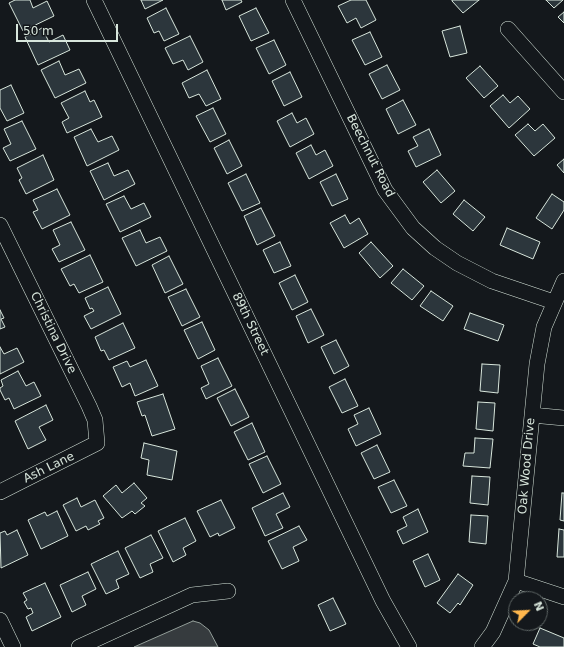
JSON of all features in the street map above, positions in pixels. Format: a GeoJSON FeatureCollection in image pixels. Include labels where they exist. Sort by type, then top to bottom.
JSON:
{"type":"FeatureCollection","features":[{"type":"Feature","properties":{"kind":"street","name":"89th Street"},"geometry":{"type":"LineString","coordinates":[[94,0],[383,601],[409,647]]}},
{"type":"Feature","properties":{"kind":"street","name":"Beechnut Road"},"geometry":{"type":"LineString","coordinates":[[293,0],[385,190],[414,228],[435,248],[457,263],[492,281],[554,302]]}},
{"type":"Feature","properties":{"kind":"street"},"geometry":{"type":"LineString","coordinates":[[508,29],[564,92]]}},
{"type":"Feature","properties":{"kind":"street","name":"Christina Drive"},"geometry":{"type":"LineString","coordinates":[[0,225],[89,406],[94,420],[97,443]]}},
{"type":"Feature","properties":{"kind":"street","name":"Oak Wood Drive"},"geometry":{"type":"LineString","coordinates":[[482,647],[493,632],[516,581],[537,364],[544,327],[564,280]]}},
{"type":"Feature","properties":{"kind":"street"},"geometry":{"type":"LineString","coordinates":[[532,415],[564,418]]}},
{"type":"Feature","properties":{"kind":"street","name":"Ash Lane"},"geometry":{"type":"LineString","coordinates":[[0,492],[97,443]]}},
{"type":"Feature","properties":{"kind":"street"},"geometry":{"type":"LineString","coordinates":[[516,581],[564,597]]}},
{"type":"Feature","properties":{"kind":"street"},"geometry":{"type":"LineString","coordinates":[[79,647],[192,595],[228,591]]}},
{"type":"Feature","properties":{"kind":"street"},"geometry":{"type":"LineString","coordinates":[[0,620],[13,647]]}},
{"type":"Feature","properties":{"kind":"shaded area"},"geometry":{"type":"Polygon","coordinates":[[[193,621],[200,623],[209,630],[218,647],[134,647],[193,621]]]}},
{"type":"Feature","properties":{"kind":"building"},"geometry":{"type":"Polygon","coordinates":[[[15,0],[30,0],[33,8],[47,1],[54,16],[23,31],[9,3],[15,0]]]}},
{"type":"Feature","properties":{"kind":"building"},"geometry":{"type":"Polygon","coordinates":[[[141,0],[163,0],[145,9],[141,0]]]}},
{"type":"Feature","properties":{"kind":"building"},"geometry":{"type":"Polygon","coordinates":[[[222,0],[241,0],[242,2],[226,10],[222,0]]]}},
{"type":"Feature","properties":{"kind":"building"},"geometry":{"type":"Polygon","coordinates":[[[351,0],[366,0],[376,20],[361,28],[356,18],[347,23],[338,6],[351,0]]]}},
{"type":"Feature","properties":{"kind":"building"},"geometry":{"type":"Polygon","coordinates":[[[452,0],[479,0],[463,13],[452,1],[452,0]]]}},
{"type":"Feature","properties":{"kind":"building"},"geometry":{"type":"Polygon","coordinates":[[[546,0],[563,0],[554,8],[546,0]]]}},
{"type":"Feature","properties":{"kind":"building"},"geometry":{"type":"Polygon","coordinates":[[[166,8],[179,34],[164,41],[159,31],[154,33],[147,18],[166,8]]]}},
{"type":"Feature","properties":{"kind":"building"},"geometry":{"type":"Polygon","coordinates":[[[256,8],[269,33],[251,41],[239,16],[256,8]]]}},
{"type":"Feature","properties":{"kind":"building"},"geometry":{"type":"Polygon","coordinates":[[[564,12],[564,23],[558,17],[564,12]]]}},
{"type":"Feature","properties":{"kind":"building"},"geometry":{"type":"Polygon","coordinates":[[[460,26],[467,53],[450,57],[442,31],[460,26]]]}},
{"type":"Feature","properties":{"kind":"building"},"geometry":{"type":"Polygon","coordinates":[[[42,28],[49,42],[63,35],[70,50],[38,65],[25,37],[42,28]]]}},
{"type":"Feature","properties":{"kind":"building"},"geometry":{"type":"Polygon","coordinates":[[[370,32],[382,57],[365,65],[352,40],[370,32]]]}},
{"type":"Feature","properties":{"kind":"building"},"geometry":{"type":"Polygon","coordinates":[[[190,36],[203,62],[188,70],[183,60],[173,64],[165,48],[190,36]]]}},
{"type":"Feature","properties":{"kind":"building"},"geometry":{"type":"Polygon","coordinates":[[[274,40],[286,65],[269,74],[256,48],[274,40]]]}},
{"type":"Feature","properties":{"kind":"building"},"geometry":{"type":"Polygon","coordinates":[[[59,61],[65,75],[79,69],[86,83],[55,98],[41,70],[59,61]]]}},
{"type":"Feature","properties":{"kind":"building"},"geometry":{"type":"Polygon","coordinates":[[[387,65],[400,90],[382,99],[369,74],[387,65]]]}},
{"type":"Feature","properties":{"kind":"building"},"geometry":{"type":"Polygon","coordinates":[[[480,66],[498,86],[484,98],[466,78],[480,66]]]}},
{"type":"Feature","properties":{"kind":"building"},"geometry":{"type":"Polygon","coordinates":[[[207,70],[221,99],[206,106],[199,94],[189,98],[182,83],[207,70]]]}},
{"type":"Feature","properties":{"kind":"building"},"geometry":{"type":"Polygon","coordinates":[[[290,72],[302,97],[284,106],[272,81],[290,72]]]}},
{"type":"Feature","properties":{"kind":"building"},"geometry":{"type":"Polygon","coordinates":[[[11,85],[24,113],[7,121],[0,108],[0,90],[11,85]]]}},
{"type":"Feature","properties":{"kind":"building"},"geometry":{"type":"Polygon","coordinates":[[[85,91],[90,102],[94,100],[102,117],[67,133],[62,122],[69,118],[61,103],[85,91]]]}},
{"type":"Feature","properties":{"kind":"building"},"geometry":{"type":"Polygon","coordinates":[[[503,95],[510,103],[518,96],[530,109],[509,128],[490,106],[503,95]]]}},
{"type":"Feature","properties":{"kind":"building"},"geometry":{"type":"Polygon","coordinates":[[[403,100],[416,125],[398,134],[386,109],[403,100]]]}},
{"type":"Feature","properties":{"kind":"building"},"geometry":{"type":"Polygon","coordinates":[[[213,108],[226,134],[210,142],[196,116],[213,108]]]}},
{"type":"Feature","properties":{"kind":"building"},"geometry":{"type":"Polygon","coordinates":[[[292,113],[297,123],[306,118],[314,134],[290,147],[277,121],[292,113]]]}},
{"type":"Feature","properties":{"kind":"building"},"geometry":{"type":"Polygon","coordinates":[[[22,121],[36,149],[10,161],[3,148],[11,144],[4,129],[22,121]]]}},
{"type":"Feature","properties":{"kind":"building"},"geometry":{"type":"Polygon","coordinates":[[[528,124],[535,131],[543,124],[555,138],[534,156],[515,135],[528,124]]]}},
{"type":"Feature","properties":{"kind":"building"},"geometry":{"type":"Polygon","coordinates":[[[91,129],[98,142],[112,136],[119,150],[87,166],[74,137],[91,129]]]}},
{"type":"Feature","properties":{"kind":"building"},"geometry":{"type":"Polygon","coordinates":[[[429,129],[441,155],[416,167],[408,151],[418,146],[413,137],[429,129]]]}},
{"type":"Feature","properties":{"kind":"building"},"geometry":{"type":"Polygon","coordinates":[[[229,140],[242,166],[227,174],[214,148],[229,140]]]}},
{"type":"Feature","properties":{"kind":"building"},"geometry":{"type":"Polygon","coordinates":[[[311,145],[316,155],[325,150],[333,166],[309,179],[296,153],[311,145]]]}},
{"type":"Feature","properties":{"kind":"building"},"geometry":{"type":"Polygon","coordinates":[[[43,155],[54,180],[26,194],[19,180],[22,178],[17,168],[43,155]]]}},
{"type":"Feature","properties":{"kind":"building"},"geometry":{"type":"Polygon","coordinates":[[[564,159],[564,173],[557,165],[564,159]]]}},
{"type":"Feature","properties":{"kind":"building"},"geometry":{"type":"Polygon","coordinates":[[[108,163],[114,176],[128,170],[135,184],[104,200],[90,171],[108,163]]]}},
{"type":"Feature","properties":{"kind":"building"},"geometry":{"type":"Polygon","coordinates":[[[437,170],[455,191],[441,203],[423,182],[437,170]]]}},
{"type":"Feature","properties":{"kind":"building"},"geometry":{"type":"Polygon","coordinates":[[[246,174],[260,203],[242,211],[228,183],[246,174]]]}},
{"type":"Feature","properties":{"kind":"building"},"geometry":{"type":"Polygon","coordinates":[[[336,174],[348,199],[332,206],[320,182],[336,174]]]}},
{"type":"Feature","properties":{"kind":"building"},"geometry":{"type":"Polygon","coordinates":[[[57,189],[70,215],[42,229],[33,212],[38,210],[33,200],[57,189]]]}},
{"type":"Feature","properties":{"kind":"building"},"geometry":{"type":"Polygon","coordinates":[[[552,194],[564,202],[564,210],[552,229],[536,218],[552,194]]]}},
{"type":"Feature","properties":{"kind":"building"},"geometry":{"type":"Polygon","coordinates":[[[124,196],[131,209],[144,203],[151,217],[120,232],[106,204],[124,196]]]}},
{"type":"Feature","properties":{"kind":"building"},"geometry":{"type":"Polygon","coordinates":[[[464,200],[485,217],[473,231],[453,214],[464,200]]]}},
{"type":"Feature","properties":{"kind":"building"},"geometry":{"type":"Polygon","coordinates":[[[261,208],[275,236],[257,245],[244,216],[261,208]]]}},
{"type":"Feature","properties":{"kind":"building"},"geometry":{"type":"Polygon","coordinates":[[[345,215],[350,224],[359,218],[368,234],[344,248],[330,223],[345,215]]]}},
{"type":"Feature","properties":{"kind":"building"},"geometry":{"type":"Polygon","coordinates":[[[71,222],[85,250],[59,262],[52,249],[60,245],[53,230],[71,222]]]}},
{"type":"Feature","properties":{"kind":"building"},"geometry":{"type":"Polygon","coordinates":[[[507,228],[540,242],[533,259],[500,245],[507,228]]]}},
{"type":"Feature","properties":{"kind":"building"},"geometry":{"type":"Polygon","coordinates":[[[140,230],[146,243],[160,237],[167,251],[136,266],[122,238],[140,230]]]}},
{"type":"Feature","properties":{"kind":"building"},"geometry":{"type":"Polygon","coordinates":[[[280,242],[291,266],[274,273],[263,250],[280,242]]]}},
{"type":"Feature","properties":{"kind":"building"},"geometry":{"type":"Polygon","coordinates":[[[371,242],[393,266],[380,278],[359,253],[371,242]]]}},
{"type":"Feature","properties":{"kind":"building"},"geometry":{"type":"Polygon","coordinates":[[[90,255],[103,282],[79,293],[74,284],[70,286],[61,269],[90,255]]]}},
{"type":"Feature","properties":{"kind":"building"},"geometry":{"type":"Polygon","coordinates":[[[169,256],[183,284],[165,293],[152,265],[169,256]]]}},
{"type":"Feature","properties":{"kind":"building"},"geometry":{"type":"Polygon","coordinates":[[[403,269],[424,286],[412,300],[391,283],[403,269]]]}},
{"type":"Feature","properties":{"kind":"building"},"geometry":{"type":"Polygon","coordinates":[[[295,275],[308,302],[292,310],[279,283],[295,275]]]}},
{"type":"Feature","properties":{"kind":"building"},"geometry":{"type":"Polygon","coordinates":[[[108,287],[121,314],[91,329],[84,316],[94,311],[92,308],[90,309],[85,298],[108,287]]]}},
{"type":"Feature","properties":{"kind":"building"},"geometry":{"type":"Polygon","coordinates":[[[186,289],[200,317],[182,326],[168,297],[186,289]]]}},
{"type":"Feature","properties":{"kind":"building"},"geometry":{"type":"Polygon","coordinates":[[[431,291],[453,306],[443,321],[420,306],[431,291]]]}},
{"type":"Feature","properties":{"kind":"building"},"geometry":{"type":"Polygon","coordinates":[[[311,309],[324,335],[308,343],[296,316],[311,309]]]}},
{"type":"Feature","properties":{"kind":"building"},"geometry":{"type":"Polygon","coordinates":[[[0,310],[4,318],[1,319],[5,327],[0,329],[0,310]]]}},
{"type":"Feature","properties":{"kind":"building"},"geometry":{"type":"Polygon","coordinates":[[[470,313],[504,325],[498,341],[464,329],[470,313]]]}},
{"type":"Feature","properties":{"kind":"building"},"geometry":{"type":"Polygon","coordinates":[[[202,322],[215,350],[198,359],[184,330],[202,322]]]}},
{"type":"Feature","properties":{"kind":"building"},"geometry":{"type":"Polygon","coordinates":[[[123,323],[135,348],[109,360],[104,350],[101,351],[95,337],[123,323]]]}},
{"type":"Feature","properties":{"kind":"building"},"geometry":{"type":"Polygon","coordinates":[[[336,340],[349,366],[334,374],[321,347],[336,340]]]}},
{"type":"Feature","properties":{"kind":"building"},"geometry":{"type":"Polygon","coordinates":[[[0,347],[4,354],[17,348],[24,362],[0,374],[0,347]]]}},
{"type":"Feature","properties":{"kind":"building"},"geometry":{"type":"Polygon","coordinates":[[[218,358],[232,386],[206,399],[201,388],[209,384],[201,366],[218,358]]]}},
{"type":"Feature","properties":{"kind":"building"},"geometry":{"type":"Polygon","coordinates":[[[146,360],[158,386],[135,396],[130,383],[122,387],[113,367],[127,361],[130,367],[146,360]]]}},
{"type":"Feature","properties":{"kind":"building"},"geometry":{"type":"Polygon","coordinates":[[[482,364],[500,365],[498,393],[480,391],[482,364]]]}},
{"type":"Feature","properties":{"kind":"building"},"geometry":{"type":"Polygon","coordinates":[[[18,371],[26,386],[34,382],[41,396],[14,409],[9,398],[5,400],[0,388],[3,386],[1,380],[18,371]]]}},
{"type":"Feature","properties":{"kind":"building"},"geometry":{"type":"Polygon","coordinates":[[[345,379],[358,406],[342,413],[329,387],[345,379]]]}},
{"type":"Feature","properties":{"kind":"building"},"geometry":{"type":"Polygon","coordinates":[[[235,389],[249,417],[231,426],[217,398],[235,389]]]}},
{"type":"Feature","properties":{"kind":"building"},"geometry":{"type":"Polygon","coordinates":[[[163,394],[175,429],[152,436],[145,415],[142,416],[137,402],[163,394]]]}},
{"type":"Feature","properties":{"kind":"building"},"geometry":{"type":"Polygon","coordinates":[[[478,402],[495,403],[493,431],[476,429],[478,402]]]}},
{"type":"Feature","properties":{"kind":"building"},"geometry":{"type":"Polygon","coordinates":[[[46,405],[53,420],[39,427],[46,440],[28,449],[15,421],[46,405]]]}},
{"type":"Feature","properties":{"kind":"building"},"geometry":{"type":"Polygon","coordinates":[[[369,408],[381,434],[356,446],[348,429],[358,424],[354,415],[369,408]]]}},
{"type":"Feature","properties":{"kind":"building"},"geometry":{"type":"Polygon","coordinates":[[[252,423],[265,452],[248,460],[234,432],[252,423]]]}},
{"type":"Feature","properties":{"kind":"building"},"geometry":{"type":"Polygon","coordinates":[[[475,438],[493,439],[490,468],[463,466],[465,453],[474,453],[475,438]]]}},
{"type":"Feature","properties":{"kind":"building"},"geometry":{"type":"Polygon","coordinates":[[[144,443],[177,451],[172,480],[147,475],[149,460],[141,458],[144,443]]]}},
{"type":"Feature","properties":{"kind":"building"},"geometry":{"type":"Polygon","coordinates":[[[377,445],[390,472],[374,479],[361,453],[377,445]]]}},
{"type":"Feature","properties":{"kind":"building"},"geometry":{"type":"Polygon","coordinates":[[[267,456],[281,484],[263,493],[249,464],[267,456]]]}},
{"type":"Feature","properties":{"kind":"building"},"geometry":{"type":"Polygon","coordinates":[[[472,476],[490,477],[488,505],[470,503],[472,476]]]}},
{"type":"Feature","properties":{"kind":"building"},"geometry":{"type":"Polygon","coordinates":[[[394,480],[407,506],[391,513],[378,487],[394,480]]]}},
{"type":"Feature","properties":{"kind":"building"},"geometry":{"type":"Polygon","coordinates":[[[134,483],[147,498],[141,503],[145,506],[135,514],[132,511],[122,518],[103,496],[116,485],[122,493],[134,483]]]}},
{"type":"Feature","properties":{"kind":"building"},"geometry":{"type":"Polygon","coordinates":[[[283,493],[290,507],[276,514],[283,528],[265,536],[252,508],[283,493]]]}},
{"type":"Feature","properties":{"kind":"building"},"geometry":{"type":"Polygon","coordinates":[[[562,493],[564,493],[564,521],[560,520],[562,493]]]}},
{"type":"Feature","properties":{"kind":"building"},"geometry":{"type":"Polygon","coordinates":[[[77,498],[81,507],[95,500],[104,518],[98,521],[100,524],[88,530],[86,526],[76,531],[63,505],[77,498]]]}},
{"type":"Feature","properties":{"kind":"building"},"geometry":{"type":"Polygon","coordinates":[[[221,500],[235,528],[219,536],[218,533],[210,537],[197,511],[221,500]]]}},
{"type":"Feature","properties":{"kind":"building"},"geometry":{"type":"Polygon","coordinates":[[[418,509],[428,532],[403,544],[397,531],[407,526],[403,517],[418,509]]]}},
{"type":"Feature","properties":{"kind":"building"},"geometry":{"type":"Polygon","coordinates":[[[57,511],[68,536],[41,549],[28,520],[45,512],[47,516],[57,511]]]}},
{"type":"Feature","properties":{"kind":"building"},"geometry":{"type":"Polygon","coordinates":[[[471,515],[488,516],[486,544],[469,542],[471,515]]]}},
{"type":"Feature","properties":{"kind":"building"},"geometry":{"type":"Polygon","coordinates":[[[185,518],[196,541],[183,548],[186,555],[173,562],[158,531],[185,518]]]}},
{"type":"Feature","properties":{"kind":"building"},"geometry":{"type":"Polygon","coordinates":[[[299,526],[307,540],[293,547],[299,561],[282,569],[268,541],[299,526]]]}},
{"type":"Feature","properties":{"kind":"building"},"geometry":{"type":"Polygon","coordinates":[[[559,529],[564,530],[564,557],[557,557],[559,529]]]}},
{"type":"Feature","properties":{"kind":"building"},"geometry":{"type":"Polygon","coordinates":[[[17,530],[28,555],[1,568],[0,533],[5,531],[7,535],[17,530]]]}},
{"type":"Feature","properties":{"kind":"building"},"geometry":{"type":"Polygon","coordinates":[[[151,535],[163,558],[150,564],[153,572],[140,578],[125,548],[151,535]]]}},
{"type":"Feature","properties":{"kind":"building"},"geometry":{"type":"Polygon","coordinates":[[[118,551],[129,574],[116,580],[119,588],[106,594],[91,564],[118,551]]]}},
{"type":"Feature","properties":{"kind":"building"},"geometry":{"type":"Polygon","coordinates":[[[428,554],[440,580],[425,587],[413,561],[428,554]]]}},
{"type":"Feature","properties":{"kind":"building"},"geometry":{"type":"Polygon","coordinates":[[[88,572],[96,589],[82,596],[86,605],[72,612],[60,585],[88,572]]]}},
{"type":"Feature","properties":{"kind":"building"},"geometry":{"type":"Polygon","coordinates":[[[458,574],[473,585],[460,605],[458,603],[450,613],[437,603],[458,574]]]}},
{"type":"Feature","properties":{"kind":"building"},"geometry":{"type":"Polygon","coordinates":[[[45,583],[61,617],[32,631],[26,617],[33,613],[31,608],[28,609],[24,602],[27,600],[23,593],[45,583]]]}},
{"type":"Feature","properties":{"kind":"building"},"geometry":{"type":"Polygon","coordinates":[[[333,598],[346,624],[330,631],[318,605],[333,598]]]}},
{"type":"Feature","properties":{"kind":"building"},"geometry":{"type":"Polygon","coordinates":[[[539,631],[547,631],[564,638],[564,647],[540,647],[533,644],[539,631]]]}}]}
